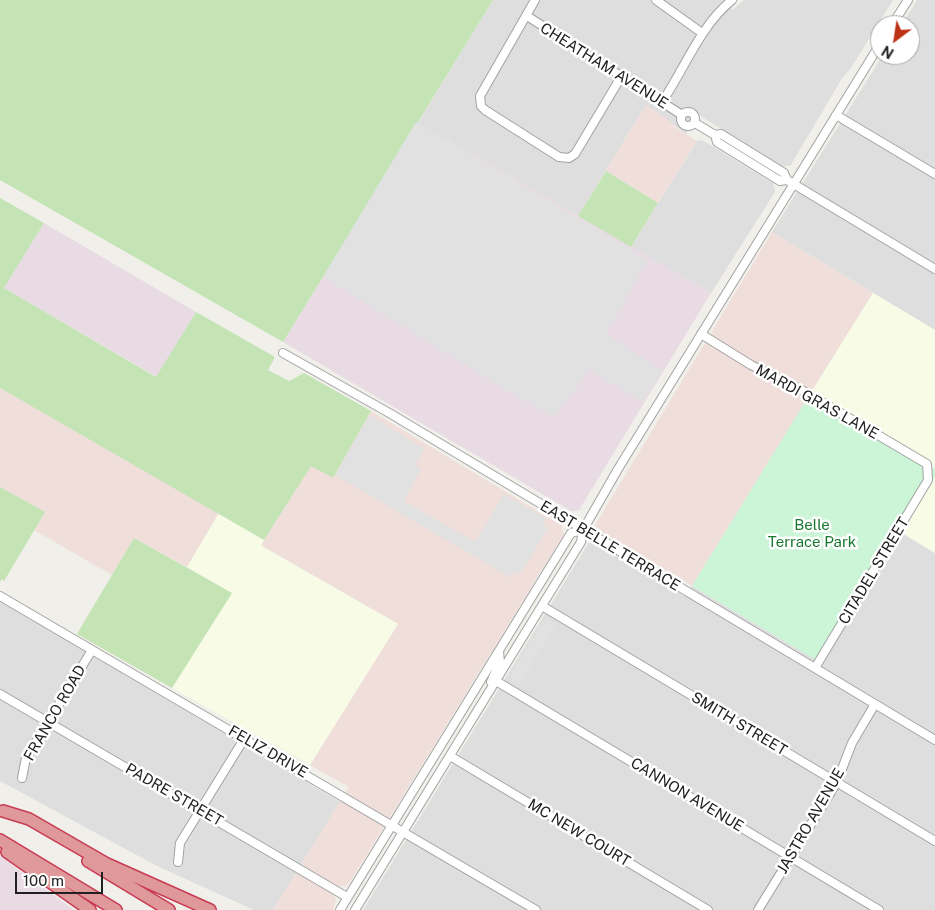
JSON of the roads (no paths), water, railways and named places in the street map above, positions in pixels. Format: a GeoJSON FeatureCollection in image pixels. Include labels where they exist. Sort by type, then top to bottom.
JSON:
{"type":"FeatureCollection","features":[{"type":"Feature","properties":{"kind":"highway"},"geometry":{"type":"LineString","coordinates":[[1,810],[170,910]]}},
{"type":"Feature","properties":{"kind":"highway"},"geometry":{"type":"LineString","coordinates":[[1,810],[29,819],[115,868],[210,910]]}},
{"type":"Feature","properties":{"kind":"highway"},"geometry":{"type":"LineString","coordinates":[[0,840],[116,910]]}},
{"type":"Feature","properties":{"kind":"highway"},"geometry":{"type":"LineString","coordinates":[[0,845],[90,910]]}},
{"type":"Feature","properties":{"kind":"street"},"geometry":{"type":"LineString","coordinates":[[535,0],[482,91],[480,102],[485,110],[558,157],[569,158],[575,154],[622,77]]}},
{"type":"Feature","properties":{"kind":"street"},"geometry":{"type":"LineString","coordinates":[[656,0],[702,33]]}},
{"type":"Feature","properties":{"kind":"street"},"geometry":{"type":"LineString","coordinates":[[662,102],[681,74],[702,33],[732,0]]}},
{"type":"Feature","properties":{"kind":"street"},"geometry":{"type":"LineString","coordinates":[[898,15],[908,0]]}},
{"type":"Feature","properties":{"kind":"street","name":"CHEATHAM AVENUE"},"geometry":{"type":"LineString","coordinates":[[527,16],[682,115],[685,112],[692,112],[695,116],[694,123],[715,135],[721,134],[784,173],[790,182]]}},
{"type":"Feature","properties":{"kind":"street"},"geometry":{"type":"LineString","coordinates":[[359,909],[403,831],[581,542],[583,530],[790,182],[836,115],[870,60]]}},
{"type":"Feature","properties":{"kind":"street"},"geometry":{"type":"LineString","coordinates":[[836,115],[935,174]]}},
{"type":"Feature","properties":{"kind":"street"},"geometry":{"type":"LineString","coordinates":[[790,182],[935,269]]}},
{"type":"Feature","properties":{"kind":"street","name":"MARDI GRAS LANE"},"geometry":{"type":"LineString","coordinates":[[701,334],[751,365],[800,389],[927,464],[929,472]]}},
{"type":"Feature","properties":{"kind":"street","name":"EAST BELLE TERRACE"},"geometry":{"type":"LineString","coordinates":[[283,353],[391,414],[935,740]]}},
{"type":"Feature","properties":{"kind":"street","name":"CITADEL STREET"},"geometry":{"type":"LineString","coordinates":[[815,668],[928,480],[929,472]]}},
{"type":"Feature","properties":{"kind":"street"},"geometry":{"type":"LineString","coordinates":[[340,910],[571,533],[583,530]]}},
{"type":"Feature","properties":{"kind":"street","name":"FELIZ DRIVE"},"geometry":{"type":"LineString","coordinates":[[0,596],[536,910]]}},
{"type":"Feature","properties":{"kind":"street","name":"SMITH STREET"},"geometry":{"type":"LineString","coordinates":[[542,606],[935,841]]}},
{"type":"Feature","properties":{"kind":"street","name":"FRANCO ROAD"},"geometry":{"type":"LineString","coordinates":[[22,778],[26,758],[92,650]]}},
{"type":"Feature","properties":{"kind":"street"},"geometry":{"type":"LineString","coordinates":[[479,709],[500,662],[499,651]]}},
{"type":"Feature","properties":{"kind":"street","name":"CANNON AVENUE"},"geometry":{"type":"LineString","coordinates":[[496,681],[878,910]]}},
{"type":"Feature","properties":{"kind":"street","name":"PADRE STREET"},"geometry":{"type":"LineString","coordinates":[[0,694],[347,897]]}},
{"type":"Feature","properties":{"kind":"street","name":"JASTRO AVENUE"},"geometry":{"type":"LineString","coordinates":[[758,910],[837,782],[852,743],[875,704]]}},
{"type":"Feature","properties":{"kind":"street"},"geometry":{"type":"LineString","coordinates":[[178,862],[180,843],[244,739]]}},
{"type":"Feature","properties":{"kind":"street","name":"MC NEW COURT"},"geometry":{"type":"LineString","coordinates":[[450,756],[708,910]]}},
{"type":"Feature","properties":{"kind":"park label","name":"Belle Terrace Park"},"geometry":{"type":"Point","coordinates":[812,534]}}]}
